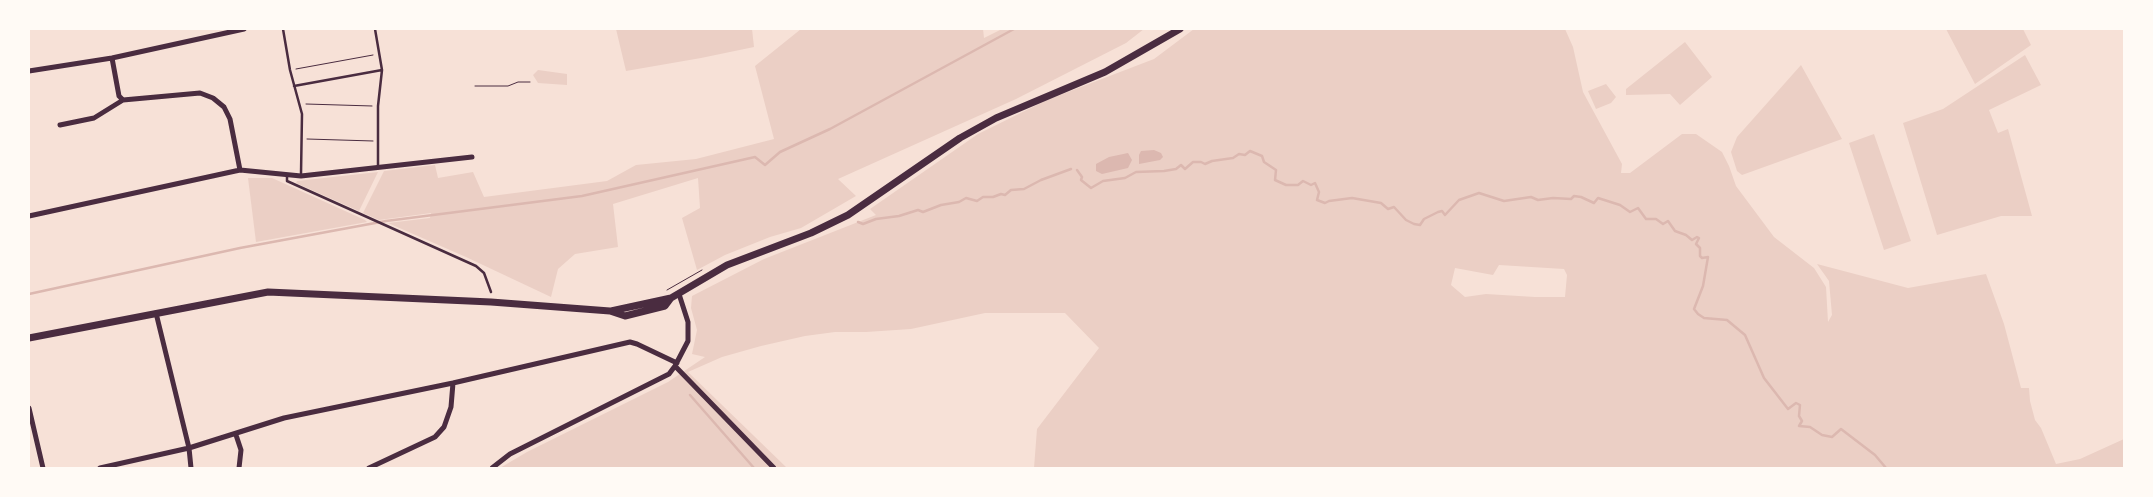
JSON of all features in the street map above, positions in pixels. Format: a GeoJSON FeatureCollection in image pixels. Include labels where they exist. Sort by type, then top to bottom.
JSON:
{"type":"FeatureCollection","features":[{"type":"Feature","properties":{"kind":"main road"},"geometry":{"type":"LineString","coordinates":[[29,338],[248,294],[281,292],[474,300],[610,312],[624,316],[643,313],[664,306],[672,298],[727,265],[811,233],[848,215],[960,138],[996,118],[1105,72],[1180,29]]}},
{"type":"Feature","properties":{"kind":"street"},"geometry":{"type":"LineString","coordinates":[[29,71],[112,58],[215,32],[244,29]]}},
{"type":"Feature","properties":{"kind":"street"},"geometry":{"type":"LineString","coordinates":[[112,58],[119,96],[123,100]]}},
{"type":"Feature","properties":{"kind":"street"},"geometry":{"type":"LineString","coordinates":[[60,125],[94,118],[123,100],[200,93],[213,98],[224,107],[230,118],[240,170]]}},
{"type":"Feature","properties":{"kind":"street"},"geometry":{"type":"LineString","coordinates":[[29,216],[240,170],[301,176],[472,157]]}},
{"type":"Feature","properties":{"kind":"street"},"geometry":{"type":"LineString","coordinates":[[492,468],[510,454],[658,380],[676,364],[685,349],[689,333],[688,322],[679,294]]}},
{"type":"Feature","properties":{"kind":"street"},"geometry":{"type":"LineString","coordinates":[[156,313],[191,468]]}},
{"type":"Feature","properties":{"kind":"street"},"geometry":{"type":"LineString","coordinates":[[100,468],[188,448],[284,418],[453,383],[630,342],[676,364],[774,468]]}},
{"type":"Feature","properties":{"kind":"street"},"geometry":{"type":"LineString","coordinates":[[369,468],[435,436],[444,428],[451,407],[453,383]]}},
{"type":"Feature","properties":{"kind":"street"},"geometry":{"type":"LineString","coordinates":[[29,408],[43,468]]}},
{"type":"Feature","properties":{"kind":"street"},"geometry":{"type":"LineString","coordinates":[[236,434],[241,450],[239,468]]}},
{"type":"Feature","properties":{"kind":"lane"},"geometry":{"type":"LineString","coordinates":[[283,29],[290,70],[300,104],[301,176]]}},
{"type":"Feature","properties":{"kind":"lane"},"geometry":{"type":"LineString","coordinates":[[375,29],[382,70],[378,106],[378,167]]}},
{"type":"Feature","properties":{"kind":"lane"},"geometry":{"type":"LineString","coordinates":[[294,86],[382,70]]}},
{"type":"Feature","properties":{"kind":"lane"},"geometry":{"type":"LineString","coordinates":[[287,175],[287,181],[476,266],[484,273],[491,292]]}},
{"type":"Feature","properties":{"kind":"path"},"geometry":{"type":"LineString","coordinates":[[290,70],[380,53]]}},
{"type":"Feature","properties":{"kind":"path"},"geometry":{"type":"LineString","coordinates":[[475,86],[508,86],[518,82],[530,82]]}},
{"type":"Feature","properties":{"kind":"path"},"geometry":{"type":"LineString","coordinates":[[300,104],[378,106]]}},
{"type":"Feature","properties":{"kind":"path"},"geometry":{"type":"LineString","coordinates":[[301,138],[377,141]]}},
{"type":"Feature","properties":{"kind":"path"},"geometry":{"type":"LineString","coordinates":[[660,294],[668,290]]}},
{"type":"Feature","properties":{"kind":"shaded area"},"geometry":{"type":"Polygon","coordinates":[[[616,29],[752,29],[754,47],[626,71],[616,29]]]}},
{"type":"Feature","properties":{"kind":"shaded area"},"geometry":{"type":"Polygon","coordinates":[[[801,29],[983,29],[984,38],[1002,29],[1144,29],[1126,43],[1016,99],[838,179],[856,196],[801,228],[770,237],[725,255],[697,270],[682,218],[700,208],[698,178],[613,204],[618,247],[575,254],[558,269],[551,297],[388,223],[430,218],[431,213],[379,220],[363,213],[384,171],[435,165],[438,178],[473,172],[484,197],[607,181],[636,165],[696,159],[774,139],[755,66],[801,29]]]}},
{"type":"Feature","properties":{"kind":"shaded area"},"geometry":{"type":"Polygon","coordinates":[[[1194,29],[1565,29],[1573,47],[1583,92],[1622,164],[1621,173],[1630,173],[1682,134],[1696,134],[1722,152],[1736,186],[1774,237],[1814,268],[1826,287],[1828,322],[1832,315],[1829,281],[1817,264],[1908,288],[1986,274],[2004,324],[2021,388],[2029,388],[2035,420],[2041,428],[2056,464],[2080,459],[2124,439],[2124,468],[1034,468],[1037,429],[1099,348],[1065,313],[985,313],[911,329],[835,332],[805,336],[722,357],[688,372],[787,468],[500,468],[527,452],[668,382],[705,357],[692,354],[697,330],[691,308],[692,296],[764,259],[876,215],[870,209],[978,134],[1047,100],[1154,59],[1194,29]],[[1499,265],[1493,275],[1455,268],[1451,285],[1465,297],[1486,294],[1565,297],[1567,275],[1564,269],[1499,265]]]}},
{"type":"Feature","properties":{"kind":"shaded area"},"geometry":{"type":"Polygon","coordinates":[[[1946,29],[2023,29],[2031,45],[1975,84],[1946,29]]]}},
{"type":"Feature","properties":{"kind":"shaded area"},"geometry":{"type":"Polygon","coordinates":[[[1685,42],[1712,77],[1680,105],[1670,94],[1626,95],[1626,89],[1685,42]]]}},
{"type":"Feature","properties":{"kind":"shaded area"},"geometry":{"type":"Polygon","coordinates":[[[2025,55],[2041,85],[1989,110],[1998,133],[2008,129],[2032,216],[2001,216],[1937,235],[1903,123],[1943,109],[2025,55]]]}},
{"type":"Feature","properties":{"kind":"shaded area"},"geometry":{"type":"Polygon","coordinates":[[[1801,65],[1842,139],[1742,175],[1737,171],[1731,152],[1737,137],[1801,65]]]}},
{"type":"Feature","properties":{"kind":"shaded area"},"geometry":{"type":"Polygon","coordinates":[[[538,70],[567,74],[567,85],[538,83],[533,75],[538,70]]]}},
{"type":"Feature","properties":{"kind":"shaded area"},"geometry":{"type":"Polygon","coordinates":[[[1606,84],[1616,97],[1611,103],[1596,109],[1588,91],[1606,84]]]}},
{"type":"Feature","properties":{"kind":"shaded area"},"geometry":{"type":"Polygon","coordinates":[[[1874,134],[1911,241],[1884,250],[1849,143],[1874,134]]]}},
{"type":"Feature","properties":{"kind":"shaded area"},"geometry":{"type":"Polygon","coordinates":[[[1154,150],[1161,153],[1163,157],[1160,160],[1139,164],[1141,151],[1154,150]]]}},
{"type":"Feature","properties":{"kind":"shaded area"},"geometry":{"type":"Polygon","coordinates":[[[1128,153],[1132,160],[1128,168],[1102,174],[1096,171],[1096,164],[1109,157],[1128,153]]]}},
{"type":"Feature","properties":{"kind":"shaded area"},"geometry":{"type":"Polygon","coordinates":[[[378,172],[359,211],[296,183],[297,181],[378,172]]]}},
{"type":"Feature","properties":{"kind":"shaded area"},"geometry":{"type":"Polygon","coordinates":[[[248,178],[272,178],[367,222],[256,242],[248,178]]]}},
{"type":"Feature","properties":{"kind":"waterway"},"geometry":{"type":"LineString","coordinates":[[29,294],[240,248],[386,221],[582,196],[755,157],[765,165],[780,152],[830,129],[1014,29]]}},
{"type":"Feature","properties":{"kind":"waterway"},"geometry":{"type":"LineString","coordinates":[[1077,170],[1082,177],[1081,180],[1091,188],[1103,181],[1125,178],[1136,172],[1164,171],[1176,169],[1181,165],[1185,169],[1193,162],[1205,164],[1233,158],[1239,154],[1245,155],[1250,151],[1262,156],[1264,162],[1276,170],[1275,180],[1286,185],[1298,185],[1303,181],[1311,185],[1315,183],[1319,192],[1317,200],[1325,203],[1352,198],[1381,203],[1388,209],[1394,207],[1406,220],[1420,225],[1424,219],[1438,212],[1442,211],[1445,215],[1459,200],[1479,193],[1504,201],[1531,197],[1538,200],[1553,198],[1571,199],[1574,196],[1594,203],[1598,198],[1620,205],[1630,212],[1638,208],[1646,219],[1656,219],[1663,224],[1668,221],[1675,231],[1686,235],[1692,240],[1697,237],[1699,238],[1696,244],[1700,248],[1700,256],[1702,258],[1708,257],[1703,286],[1694,309],[1704,318],[1727,320],[1745,335],[1764,378],[1788,409],[1796,403],[1800,405],[1799,416],[1802,421],[1799,426],[1810,427],[1822,435],[1832,437],[1841,429],[1875,455],[1886,468]]}},
{"type":"Feature","properties":{"kind":"waterway"},"geometry":{"type":"LineString","coordinates":[[858,222],[863,224],[876,219],[899,216],[918,210],[923,212],[941,205],[959,202],[966,198],[977,201],[983,197],[1005,195],[1011,190],[1024,189],[1041,180],[1071,169]]}},
{"type":"Feature","properties":{"kind":"waterway"},"geometry":{"type":"LineString","coordinates":[[690,395],[754,468]]}}]}
